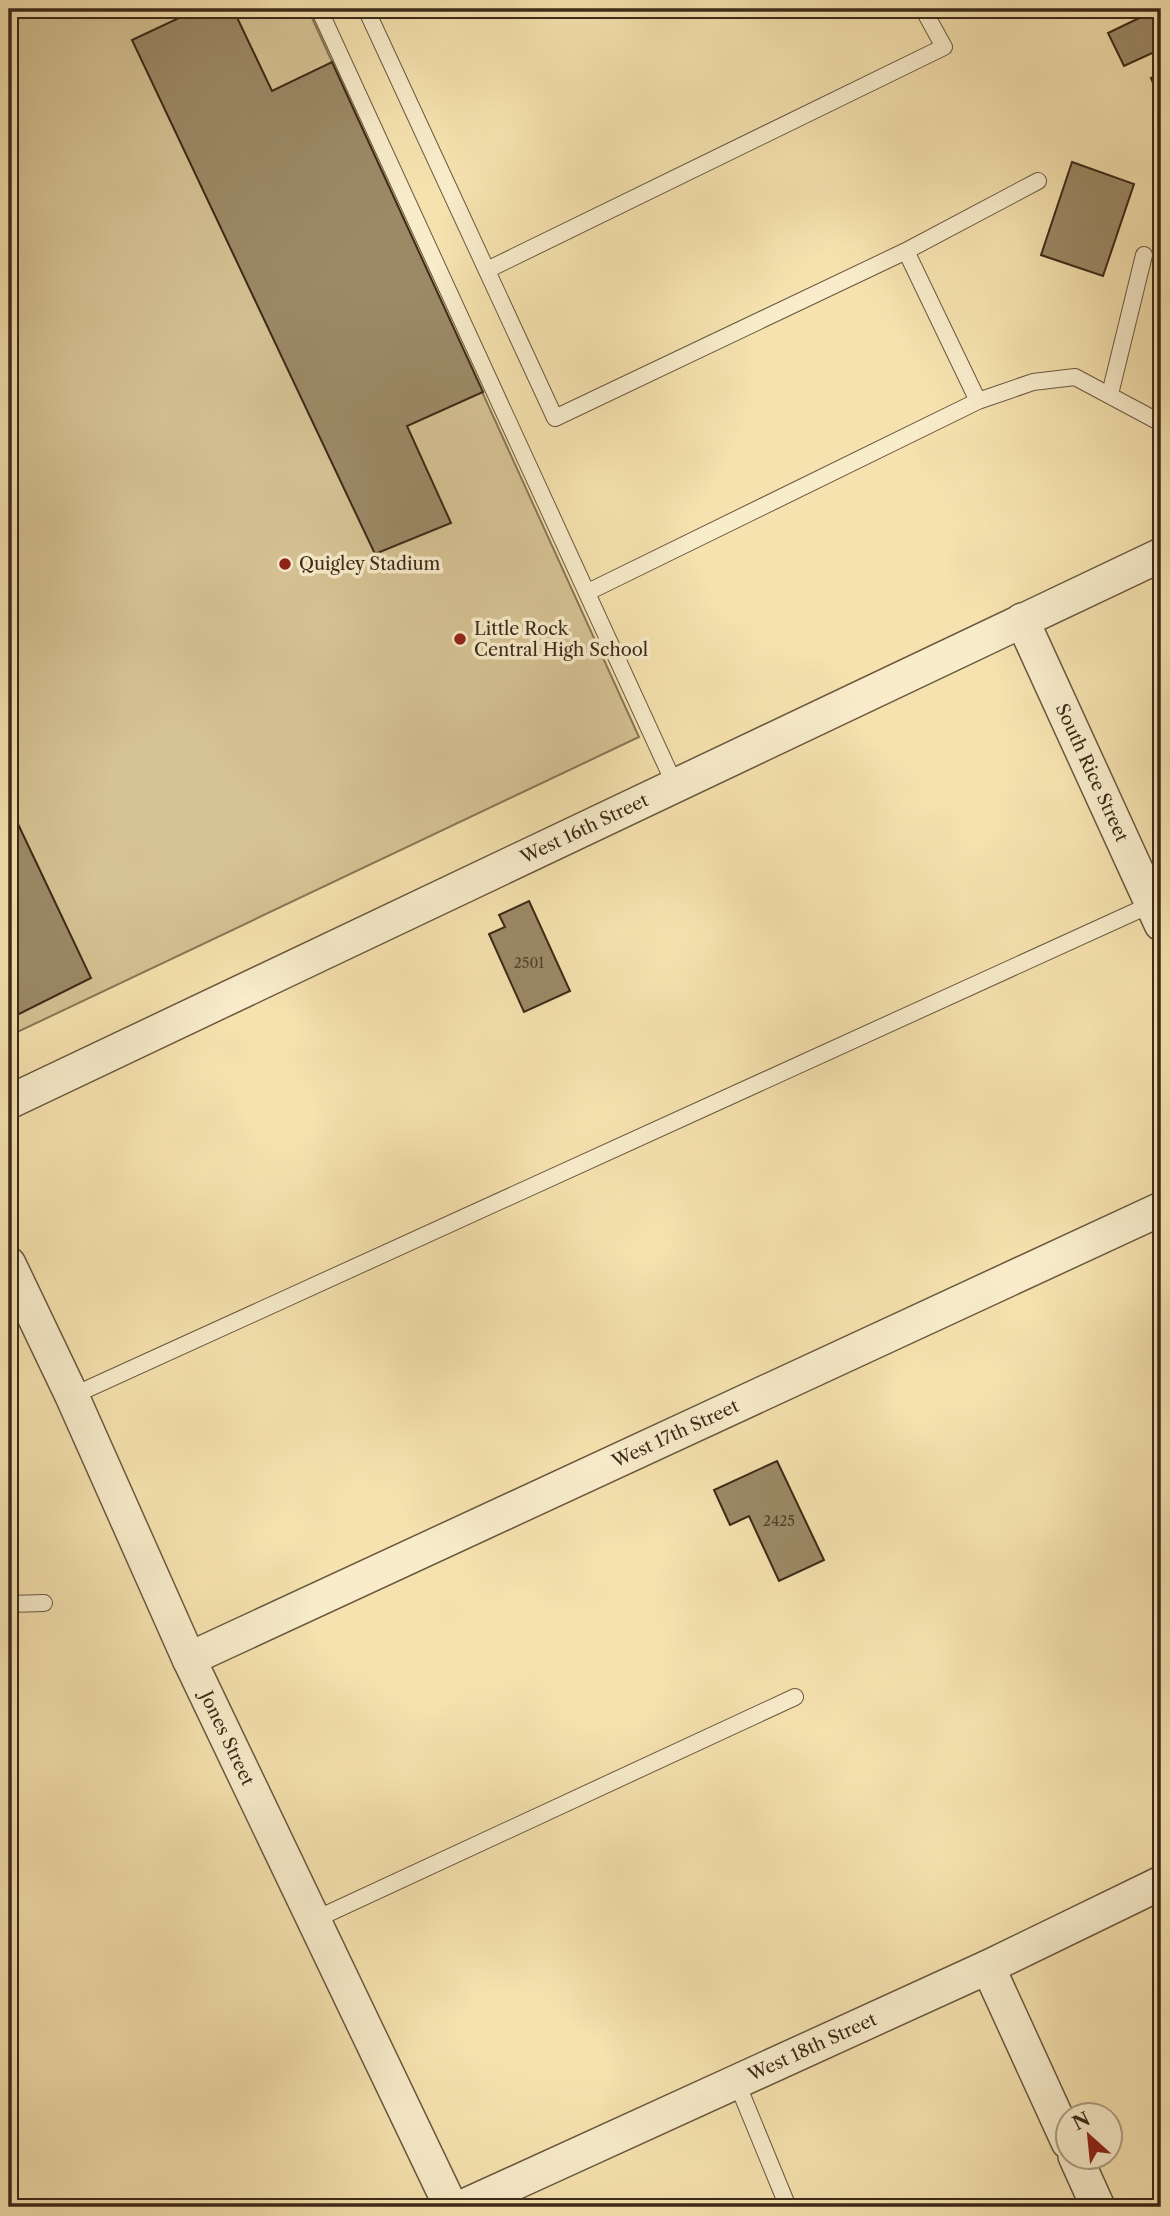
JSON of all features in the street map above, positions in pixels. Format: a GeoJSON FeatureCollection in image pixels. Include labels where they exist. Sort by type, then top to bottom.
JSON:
{"type":"FeatureCollection","features":[{"type":"Feature","properties":{"kind":"street","name":"West 16th Street"},"geometry":{"type":"LineString","coordinates":[[9,1102],[1161,555]]}},
{"type":"Feature","properties":{"kind":"street","name":"South Rice Street"},"geometry":{"type":"LineString","coordinates":[[1022,620],[1157,914]]}},
{"type":"Feature","properties":{"kind":"street","name":"West 17th Street"},"geometry":{"type":"LineString","coordinates":[[189,1659],[1161,1209]]}},
{"type":"Feature","properties":{"kind":"street","name":"Jones Street"},"geometry":{"type":"LineString","coordinates":[[9,1264],[72,1396],[189,1659],[451,2207]]}},
{"type":"Feature","properties":{"kind":"street","name":"West 18th Street"},"geometry":{"type":"LineString","coordinates":[[462,2207],[988,1967],[1161,1883]]}},
{"type":"Feature","properties":{"kind":"street"},"geometry":{"type":"LineString","coordinates":[[988,1967],[1054,2110]]}},
{"type":"Feature","properties":{"kind":"street"},"geometry":{"type":"LineString","coordinates":[[1081,2170],[1098,2207]]}},
{"type":"Feature","properties":{"kind":"lane"},"geometry":{"type":"LineString","coordinates":[[319,9],[675,785]]}},
{"type":"Feature","properties":{"kind":"lane"},"geometry":{"type":"LineString","coordinates":[[366,9],[555,418],[906,251],[1038,181]]}},
{"type":"Feature","properties":{"kind":"lane"},"geometry":{"type":"LineString","coordinates":[[487,270],[944,47],[923,9]]}},
{"type":"Feature","properties":{"kind":"lane"},"geometry":{"type":"LineString","coordinates":[[906,251],[978,401]]}},
{"type":"Feature","properties":{"kind":"lane"},"geometry":{"type":"LineString","coordinates":[[1110,394],[1144,255]]}},
{"type":"Feature","properties":{"kind":"lane"},"geometry":{"type":"LineString","coordinates":[[587,592],[978,401],[1033,382],[1075,377],[1161,423]]}},
{"type":"Feature","properties":{"kind":"lane"},"geometry":{"type":"LineString","coordinates":[[72,1396],[1157,914]]}},
{"type":"Feature","properties":{"kind":"lane"},"geometry":{"type":"LineString","coordinates":[[9,1604],[44,1604]]}},
{"type":"Feature","properties":{"kind":"lane"},"geometry":{"type":"LineString","coordinates":[[314,1920],[795,1697]]}},
{"type":"Feature","properties":{"kind":"lane"},"geometry":{"type":"LineString","coordinates":[[737,2083],[788,2207]]}},
{"type":"Feature","properties":{"kind":"shaded area","name":"Quigley Stadium"},"geometry":{"type":"Polygon","coordinates":[[[9,9],[308,9],[639,737],[9,1036],[9,9]]]}},
{"type":"Feature","properties":{"kind":"building"},"geometry":{"type":"Polygon","coordinates":[[[198,9],[233,9],[272,91],[332,62],[483,392],[407,426],[451,523],[375,554],[132,40],[198,9]]]}},
{"type":"Feature","properties":{"kind":"building"},"geometry":{"type":"Polygon","coordinates":[[[1158,9],[1161,11],[1161,49],[1124,66],[1108,33],[1158,9]]]}},
{"type":"Feature","properties":{"kind":"building"},"geometry":{"type":"Polygon","coordinates":[[[1161,73],[1161,102],[1151,78],[1161,73]]]}},
{"type":"Feature","properties":{"kind":"building"},"geometry":{"type":"Polygon","coordinates":[[[1072,162],[1134,184],[1103,276],[1041,255],[1072,162]]]}},
{"type":"Feature","properties":{"kind":"building"},"geometry":{"type":"Polygon","coordinates":[[[9,805],[91,978],[11,1018],[9,1014],[9,805]]]}},
{"type":"Feature","properties":{"kind":"building"},"geometry":{"type":"Polygon","coordinates":[[[529,901],[570,991],[524,1012],[489,934],[505,927],[499,915],[529,901]]]}},
{"type":"Feature","properties":{"kind":"building"},"geometry":{"type":"Polygon","coordinates":[[[777,1461],[824,1560],[779,1581],[749,1516],[730,1525],[714,1490],[777,1461]]]}},
{"type":"Feature","properties":{"kind":"place","name":"Quigley Stadium"},"geometry":{"type":"Point","coordinates":[285,564]}},
{"type":"Feature","properties":{"kind":"place","name":"Little Rock Central High School"},"geometry":{"type":"Point","coordinates":[460,639]}}]}
